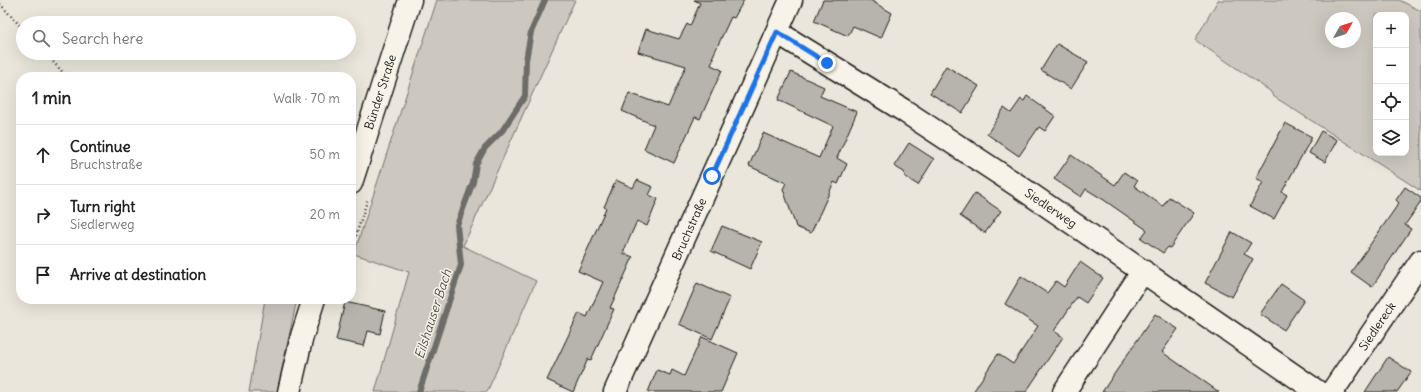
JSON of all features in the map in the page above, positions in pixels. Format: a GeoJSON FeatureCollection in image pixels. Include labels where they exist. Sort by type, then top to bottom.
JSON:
{"type":"FeatureCollection","features":[{"type":"Feature","properties":{"kind":"street","name":"Bünder Straße"},"geometry":{"type":"LineString","coordinates":[[356,167],[410,0]]}},
{"type":"Feature","properties":{"kind":"street","name":"Bruchstraße"},"geometry":{"type":"LineString","coordinates":[[615,392],[791,0]]}},
{"type":"Feature","properties":{"kind":"street","name":"Siedlerweg"},"geometry":{"type":"LineString","coordinates":[[777,32],[903,110],[1020,187],[1318,392]]}},
{"type":"Feature","properties":{"kind":"street","name":"Siedlereck"},"geometry":{"type":"LineString","coordinates":[[1332,392],[1421,261]]}},
{"type":"Feature","properties":{"kind":"street"},"geometry":{"type":"LineString","coordinates":[[1064,392],[1143,271]]}},
{"type":"Feature","properties":{"kind":"street"},"geometry":{"type":"LineString","coordinates":[[290,392],[302,336],[312,304]]}},
{"type":"Feature","properties":{"kind":"path"},"geometry":{"type":"LineString","coordinates":[[0,4],[16,21]]}},
{"type":"Feature","properties":{"kind":"path"},"geometry":{"type":"LineString","coordinates":[[51,60],[62,72]]}},
{"type":"Feature","properties":{"kind":"shaded area"},"geometry":{"type":"Polygon","coordinates":[[[437,0],[575,0],[463,246],[536,281],[487,392],[375,392],[409,272],[356,255],[356,248],[437,0]]]}},
{"type":"Feature","properties":{"kind":"shaded area"},"geometry":{"type":"Polygon","coordinates":[[[1218,0],[1399,0],[1421,11],[1421,191],[1273,96],[1270,91],[1195,40],[1218,0]]]}},
{"type":"Feature","properties":{"kind":"shaded area"},"geometry":{"type":"Polygon","coordinates":[[[264,304],[296,304],[277,392],[249,392],[264,304]]]}},
{"type":"Feature","properties":{"kind":"building"},"geometry":{"type":"Polygon","coordinates":[[[694,0],[744,0],[734,18],[731,17],[712,58],[714,58],[711,65],[722,70],[700,119],[695,117],[674,163],[644,149],[654,125],[622,111],[629,93],[668,107],[686,66],[638,52],[646,29],[679,39],[687,24],[690,26],[700,3],[694,0]]]}},
{"type":"Feature","properties":{"kind":"building"},"geometry":{"type":"Polygon","coordinates":[[[823,0],[870,0],[892,13],[881,38],[853,26],[848,36],[814,21],[823,0]]]}},
{"type":"Feature","properties":{"kind":"building"},"geometry":{"type":"Polygon","coordinates":[[[1057,44],[1088,62],[1071,89],[1041,70],[1057,44]]]}},
{"type":"Feature","properties":{"kind":"building"},"geometry":{"type":"Polygon","coordinates":[[[946,66],[979,86],[962,113],[930,93],[946,66]]]}},
{"type":"Feature","properties":{"kind":"building"},"geometry":{"type":"Polygon","coordinates":[[[791,72],[824,87],[820,96],[857,112],[837,158],[847,164],[838,184],[834,182],[811,233],[796,227],[783,189],[786,183],[749,166],[763,133],[819,158],[833,126],[778,100],[791,72]]]}},
{"type":"Feature","properties":{"kind":"building"},"geometry":{"type":"Polygon","coordinates":[[[1027,96],[1055,116],[1045,131],[1039,127],[1019,156],[987,134],[1004,108],[1011,113],[1021,99],[1024,101],[1027,96]]]}},
{"type":"Feature","properties":{"kind":"building"},"geometry":{"type":"Polygon","coordinates":[[[1285,123],[1312,137],[1282,192],[1287,195],[1274,219],[1250,206],[1263,182],[1256,178],[1285,123]]]}},
{"type":"Feature","properties":{"kind":"building"},"geometry":{"type":"Polygon","coordinates":[[[1321,131],[1337,140],[1325,162],[1309,153],[1321,131]]]}},
{"type":"Feature","properties":{"kind":"building"},"geometry":{"type":"Polygon","coordinates":[[[909,143],[934,159],[918,185],[905,177],[904,172],[894,166],[909,143]]]}},
{"type":"Feature","properties":{"kind":"building"},"geometry":{"type":"Polygon","coordinates":[[[1071,155],[1115,185],[1124,172],[1137,181],[1134,186],[1163,206],[1169,197],[1194,213],[1170,248],[1168,247],[1163,253],[1141,238],[1147,230],[1104,200],[1086,189],[1081,197],[1054,179],[1071,155]]]}},
{"type":"Feature","properties":{"kind":"building"},"geometry":{"type":"Polygon","coordinates":[[[616,180],[633,188],[637,180],[653,187],[649,195],[658,199],[647,226],[637,221],[623,253],[633,257],[610,308],[614,309],[591,360],[588,359],[573,392],[547,380],[579,313],[587,317],[603,282],[578,271],[606,208],[604,207],[616,180]]]}},
{"type":"Feature","properties":{"kind":"building"},"geometry":{"type":"Polygon","coordinates":[[[1405,187],[1421,198],[1421,202],[1405,225],[1411,229],[1372,287],[1351,272],[1399,203],[1396,200],[1405,187]]]}},
{"type":"Feature","properties":{"kind":"building"},"geometry":{"type":"Polygon","coordinates":[[[975,193],[1001,211],[985,233],[960,216],[975,193]]]}},
{"type":"Feature","properties":{"kind":"building"},"geometry":{"type":"Polygon","coordinates":[[[722,226],[762,242],[750,269],[711,251],[722,226]]]}},
{"type":"Feature","properties":{"kind":"building"},"geometry":{"type":"Polygon","coordinates":[[[1232,232],[1251,243],[1244,254],[1253,259],[1232,297],[1205,283],[1232,232]]]}},
{"type":"Feature","properties":{"kind":"building"},"geometry":{"type":"Polygon","coordinates":[[[1080,262],[1103,278],[1086,303],[1077,297],[1054,331],[1063,337],[1026,392],[973,392],[998,354],[1013,364],[1038,326],[1005,304],[1021,276],[1047,293],[1056,281],[1064,287],[1080,262]]]}},
{"type":"Feature","properties":{"kind":"building"},"geometry":{"type":"Polygon","coordinates":[[[697,283],[730,298],[712,339],[679,324],[697,283]]]}},
{"type":"Feature","properties":{"kind":"building"},"geometry":{"type":"Polygon","coordinates":[[[1281,284],[1304,300],[1284,330],[1260,314],[1281,284]]]}},
{"type":"Feature","properties":{"kind":"building"},"geometry":{"type":"Polygon","coordinates":[[[345,304],[354,304],[385,311],[380,334],[368,331],[364,346],[336,340],[345,304]]]}},
{"type":"Feature","properties":{"kind":"building"},"geometry":{"type":"Polygon","coordinates":[[[1155,314],[1178,329],[1162,352],[1219,392],[1102,392],[1155,314]]]}},
{"type":"Feature","properties":{"kind":"building"},"geometry":{"type":"Polygon","coordinates":[[[702,337],[738,353],[721,392],[648,392],[657,370],[670,375],[672,370],[684,376],[702,337]]]}},
{"type":"Feature","properties":{"kind":"building"},"geometry":{"type":"Polygon","coordinates":[[[1388,357],[1411,372],[1397,392],[1365,392],[1388,357]]]}},
{"type":"Feature","properties":{"kind":"waterway","name":"Eilshauser Bach"},"geometry":{"type":"LineString","coordinates":[[419,392],[461,265],[457,225],[473,182],[476,164],[485,148],[502,131],[525,96],[526,60],[531,32],[545,0]]}},
{"type":"Feature","properties":{"kind":"route"},"geometry":{"type":"LineString","coordinates":[[712,176],[777,32],[827,63]]}}]}
